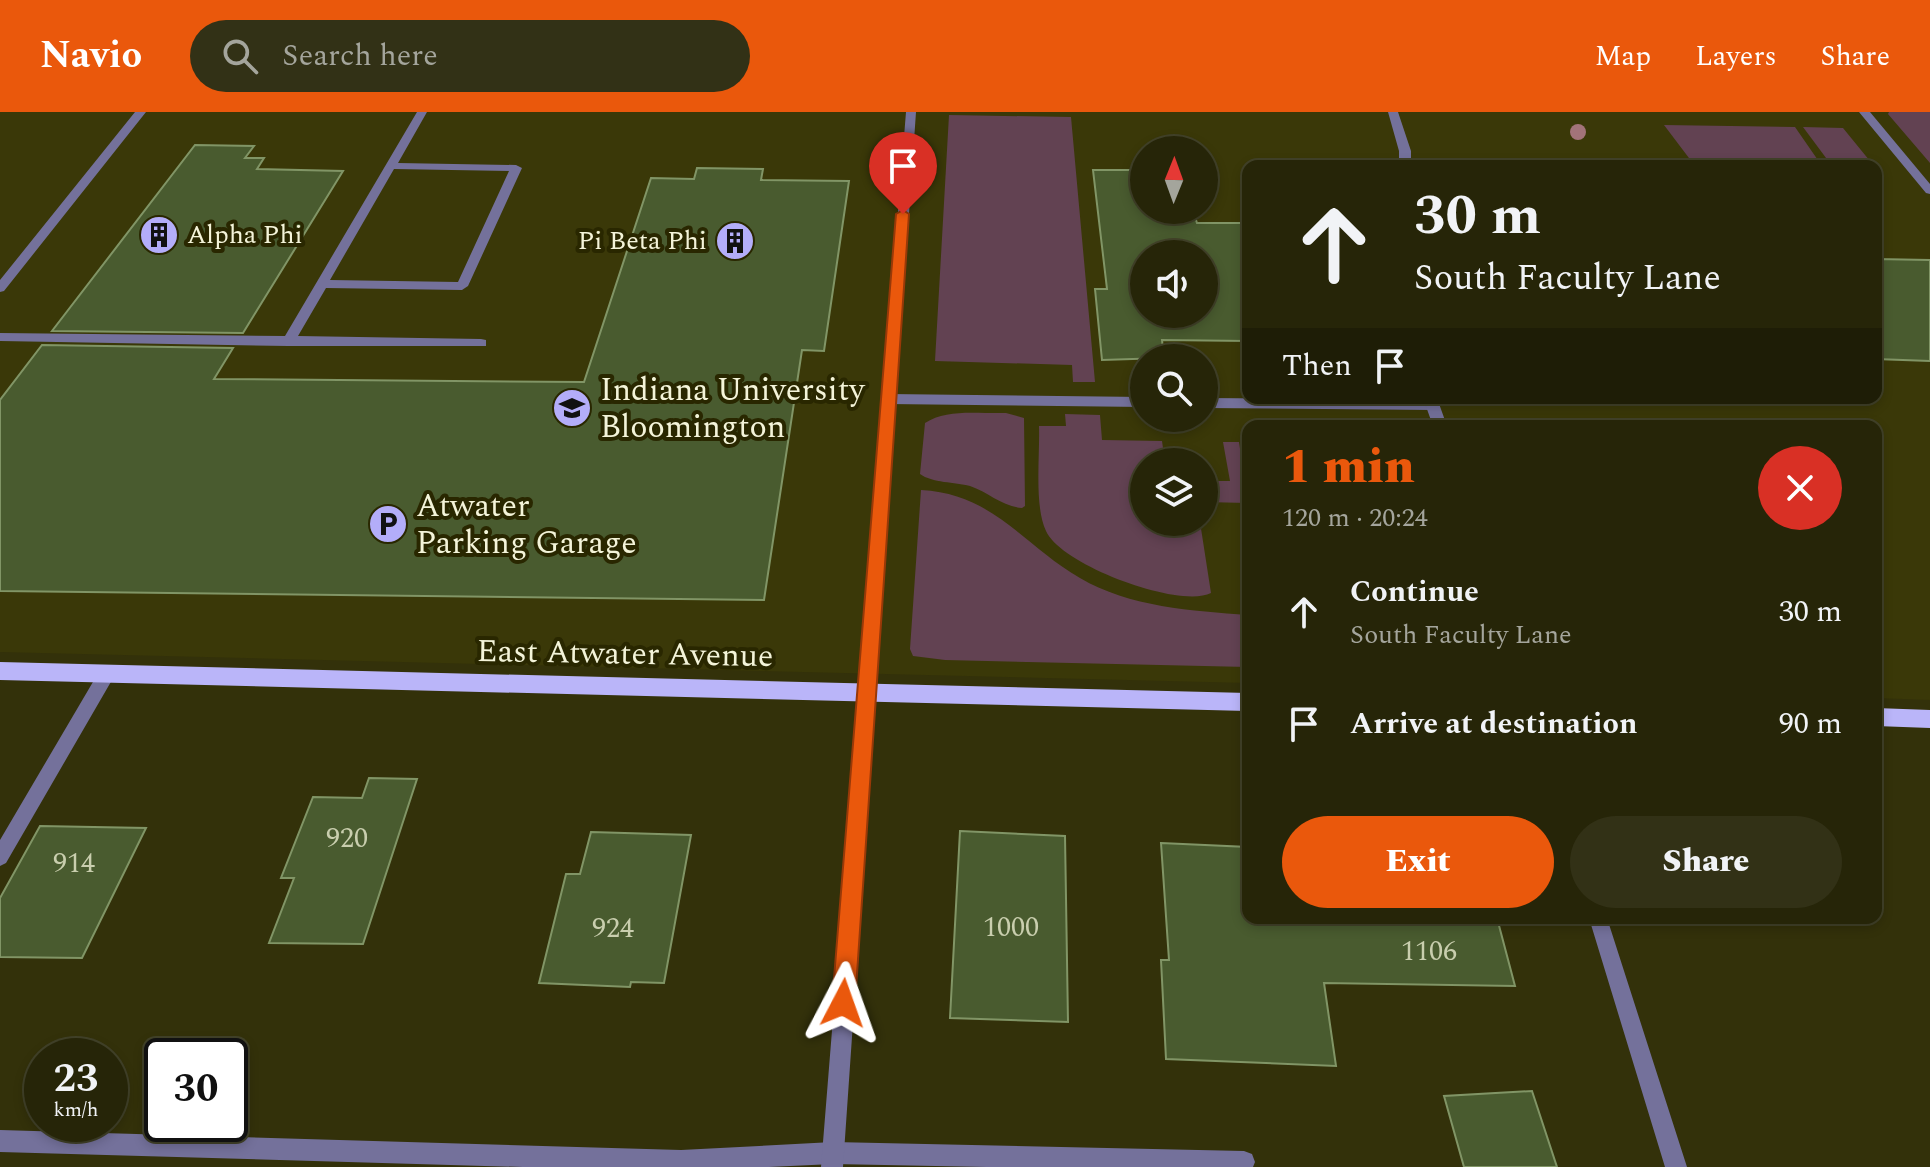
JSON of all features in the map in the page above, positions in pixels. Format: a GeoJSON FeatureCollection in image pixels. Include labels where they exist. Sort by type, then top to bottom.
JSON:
{"type":"FeatureCollection","features":[{"type":"Feature","properties":{"kind":"main road","name":"East Atwater Avenue"},"geometry":{"type":"LineString","coordinates":[[0,671],[1242,702]]}},
{"type":"Feature","properties":{"kind":"main road"},"geometry":{"type":"LineString","coordinates":[[1882,717],[1930,719]]}},
{"type":"Feature","properties":{"kind":"street"},"geometry":{"type":"LineString","coordinates":[[0,288],[141,112]]}},
{"type":"Feature","properties":{"kind":"street"},"geometry":{"type":"LineString","coordinates":[[288,342],[422,112]]}},
{"type":"Feature","properties":{"kind":"street"},"geometry":{"type":"LineString","coordinates":[[832,1160],[911,112]]}},
{"type":"Feature","properties":{"kind":"street"},"geometry":{"type":"LineString","coordinates":[[1393,112],[1405,160]]}},
{"type":"Feature","properties":{"kind":"street"},"geometry":{"type":"LineString","coordinates":[[1864,112],[1930,191]]}},
{"type":"Feature","properties":{"kind":"street"},"geometry":{"type":"LineString","coordinates":[[324,284],[462,286],[516,168],[393,166]]}},
{"type":"Feature","properties":{"kind":"street"},"geometry":{"type":"LineString","coordinates":[[0,337],[481,343]]}},
{"type":"Feature","properties":{"kind":"street"},"geometry":{"type":"LineString","coordinates":[[888,399],[1130,402]]}},
{"type":"Feature","properties":{"kind":"street"},"geometry":{"type":"LineString","coordinates":[[1218,403],[1242,403]]}},
{"type":"Feature","properties":{"kind":"street"},"geometry":{"type":"LineString","coordinates":[[0,857],[106,675]]}},
{"type":"Feature","properties":{"kind":"street"},"geometry":{"type":"LineString","coordinates":[[1600,924],[1676,1167],[1684,1167]]}},
{"type":"Feature","properties":{"kind":"street"},"geometry":{"type":"LineString","coordinates":[[0,1141],[681,1161],[1244,1162]]}},
{"type":"Feature","properties":{"kind":"shaded area","name":"Indiana University Bloomington"},"geometry":{"type":"Polygon","coordinates":[[[0,112],[1930,112],[1930,700],[1882,698],[1882,420],[1242,420],[1242,683],[0,652],[0,112]]]}},
{"type":"Feature","properties":{"kind":"shaded area"},"geometry":{"type":"Polygon","coordinates":[[[1930,112],[1930,163],[1888,114],[1930,112]]]}},
{"type":"Feature","properties":{"kind":"shaded area"},"geometry":{"type":"Polygon","coordinates":[[[949,115],[1071,117],[1095,382],[1073,382],[1072,365],[935,361],[949,115]]]}},
{"type":"Feature","properties":{"kind":"shaded area"},"geometry":{"type":"Polygon","coordinates":[[[1664,125],[1795,127],[1818,160],[1690,160],[1664,125]]]}},
{"type":"Feature","properties":{"kind":"shaded area"},"geometry":{"type":"Polygon","coordinates":[[[1803,127],[1843,128],[1869,160],[1828,160],[1803,127]]]}},
{"type":"Feature","properties":{"kind":"shaded area"},"geometry":{"type":"Polygon","coordinates":[[[1006,413],[1024,418],[1025,506],[1015,507],[970,486],[937,481],[920,474],[925,423],[943,415],[1006,413]]]}},
{"type":"Feature","properties":{"kind":"shaded area"},"geometry":{"type":"Polygon","coordinates":[[[1065,414],[1100,415],[1102,440],[1162,441],[1163,448],[1130,448],[1130,536],[1202,536],[1211,593],[1174,595],[1122,581],[1096,570],[1056,544],[1046,531],[1040,508],[1039,426],[1066,426],[1065,414]]]}},
{"type":"Feature","properties":{"kind":"shaded area"},"geometry":{"type":"Polygon","coordinates":[[[1223,442],[1239,442],[1242,503],[1218,502],[1218,481],[1230,481],[1223,442]]]}},
{"type":"Feature","properties":{"kind":"shaded area"},"geometry":{"type":"Polygon","coordinates":[[[921,490],[969,501],[988,511],[1060,565],[1099,588],[1162,606],[1242,615],[1242,667],[945,660],[913,656],[910,649],[921,490]]]}},
{"type":"Feature","properties":{"kind":"building","name":"Alpha Phi"},"geometry":{"type":"Polygon","coordinates":[[[195,145],[254,146],[245,158],[264,158],[257,169],[343,171],[243,333],[52,331],[195,145]]]}},
{"type":"Feature","properties":{"kind":"building","name":"Atwater Parking Garage"},"geometry":{"type":"Polygon","coordinates":[[[697,168],[763,169],[761,180],[849,181],[824,351],[802,350],[764,600],[0,591],[0,400],[42,345],[233,348],[214,379],[584,382],[651,178],[694,179],[697,168]]]}},
{"type":"Feature","properties":{"kind":"building"},"geometry":{"type":"Polygon","coordinates":[[[1093,170],[1130,170],[1130,224],[1242,223],[1242,341],[1162,340],[1162,344],[1130,344],[1130,359],[1102,360],[1095,289],[1107,289],[1093,170]]]}},
{"type":"Feature","properties":{"kind":"building"},"geometry":{"type":"Polygon","coordinates":[[[1882,259],[1930,260],[1930,361],[1882,359],[1882,259]]]}},
{"type":"Feature","properties":{"kind":"building"},"geometry":{"type":"Polygon","coordinates":[[[369,778],[417,779],[363,944],[269,943],[294,878],[281,878],[313,797],[362,798],[369,778]]]}},
{"type":"Feature","properties":{"kind":"building"},"geometry":{"type":"Polygon","coordinates":[[[40,826],[146,828],[82,958],[0,957],[0,898],[40,826]]]}},
{"type":"Feature","properties":{"kind":"building"},"geometry":{"type":"Polygon","coordinates":[[[960,831],[1065,836],[1068,1022],[950,1018],[960,831]]]}},
{"type":"Feature","properties":{"kind":"building"},"geometry":{"type":"Polygon","coordinates":[[[591,832],[691,835],[664,983],[631,982],[630,987],[539,983],[566,874],[580,874],[591,832]]]}},
{"type":"Feature","properties":{"kind":"building"},"geometry":{"type":"Polygon","coordinates":[[[1161,843],[1242,847],[1242,924],[1499,924],[1515,986],[1324,983],[1336,1066],[1166,1059],[1161,960],[1169,960],[1161,843]]]}},
{"type":"Feature","properties":{"kind":"building"},"geometry":{"type":"Polygon","coordinates":[[[1532,1091],[1557,1167],[1464,1167],[1444,1096],[1532,1091]]]}},
{"type":"Feature","properties":{"kind":"place","name":"Alpha Phi"},"geometry":{"type":"Point","coordinates":[159,235]}},
{"type":"Feature","properties":{"kind":"place","name":"Pi Beta Phi"},"geometry":{"type":"Point","coordinates":[735,241]}},
{"type":"Feature","properties":{"kind":"place","name":"Indiana University Bloomington"},"geometry":{"type":"Point","coordinates":[572,408]}},
{"type":"Feature","properties":{"kind":"place","name":"Atwater Parking Garage"},"geometry":{"type":"Point","coordinates":[388,524]}},
{"type":"Feature","properties":{"kind":"route"},"geometry":{"type":"LineString","coordinates":[[843,1003],[903,214]]}}]}
